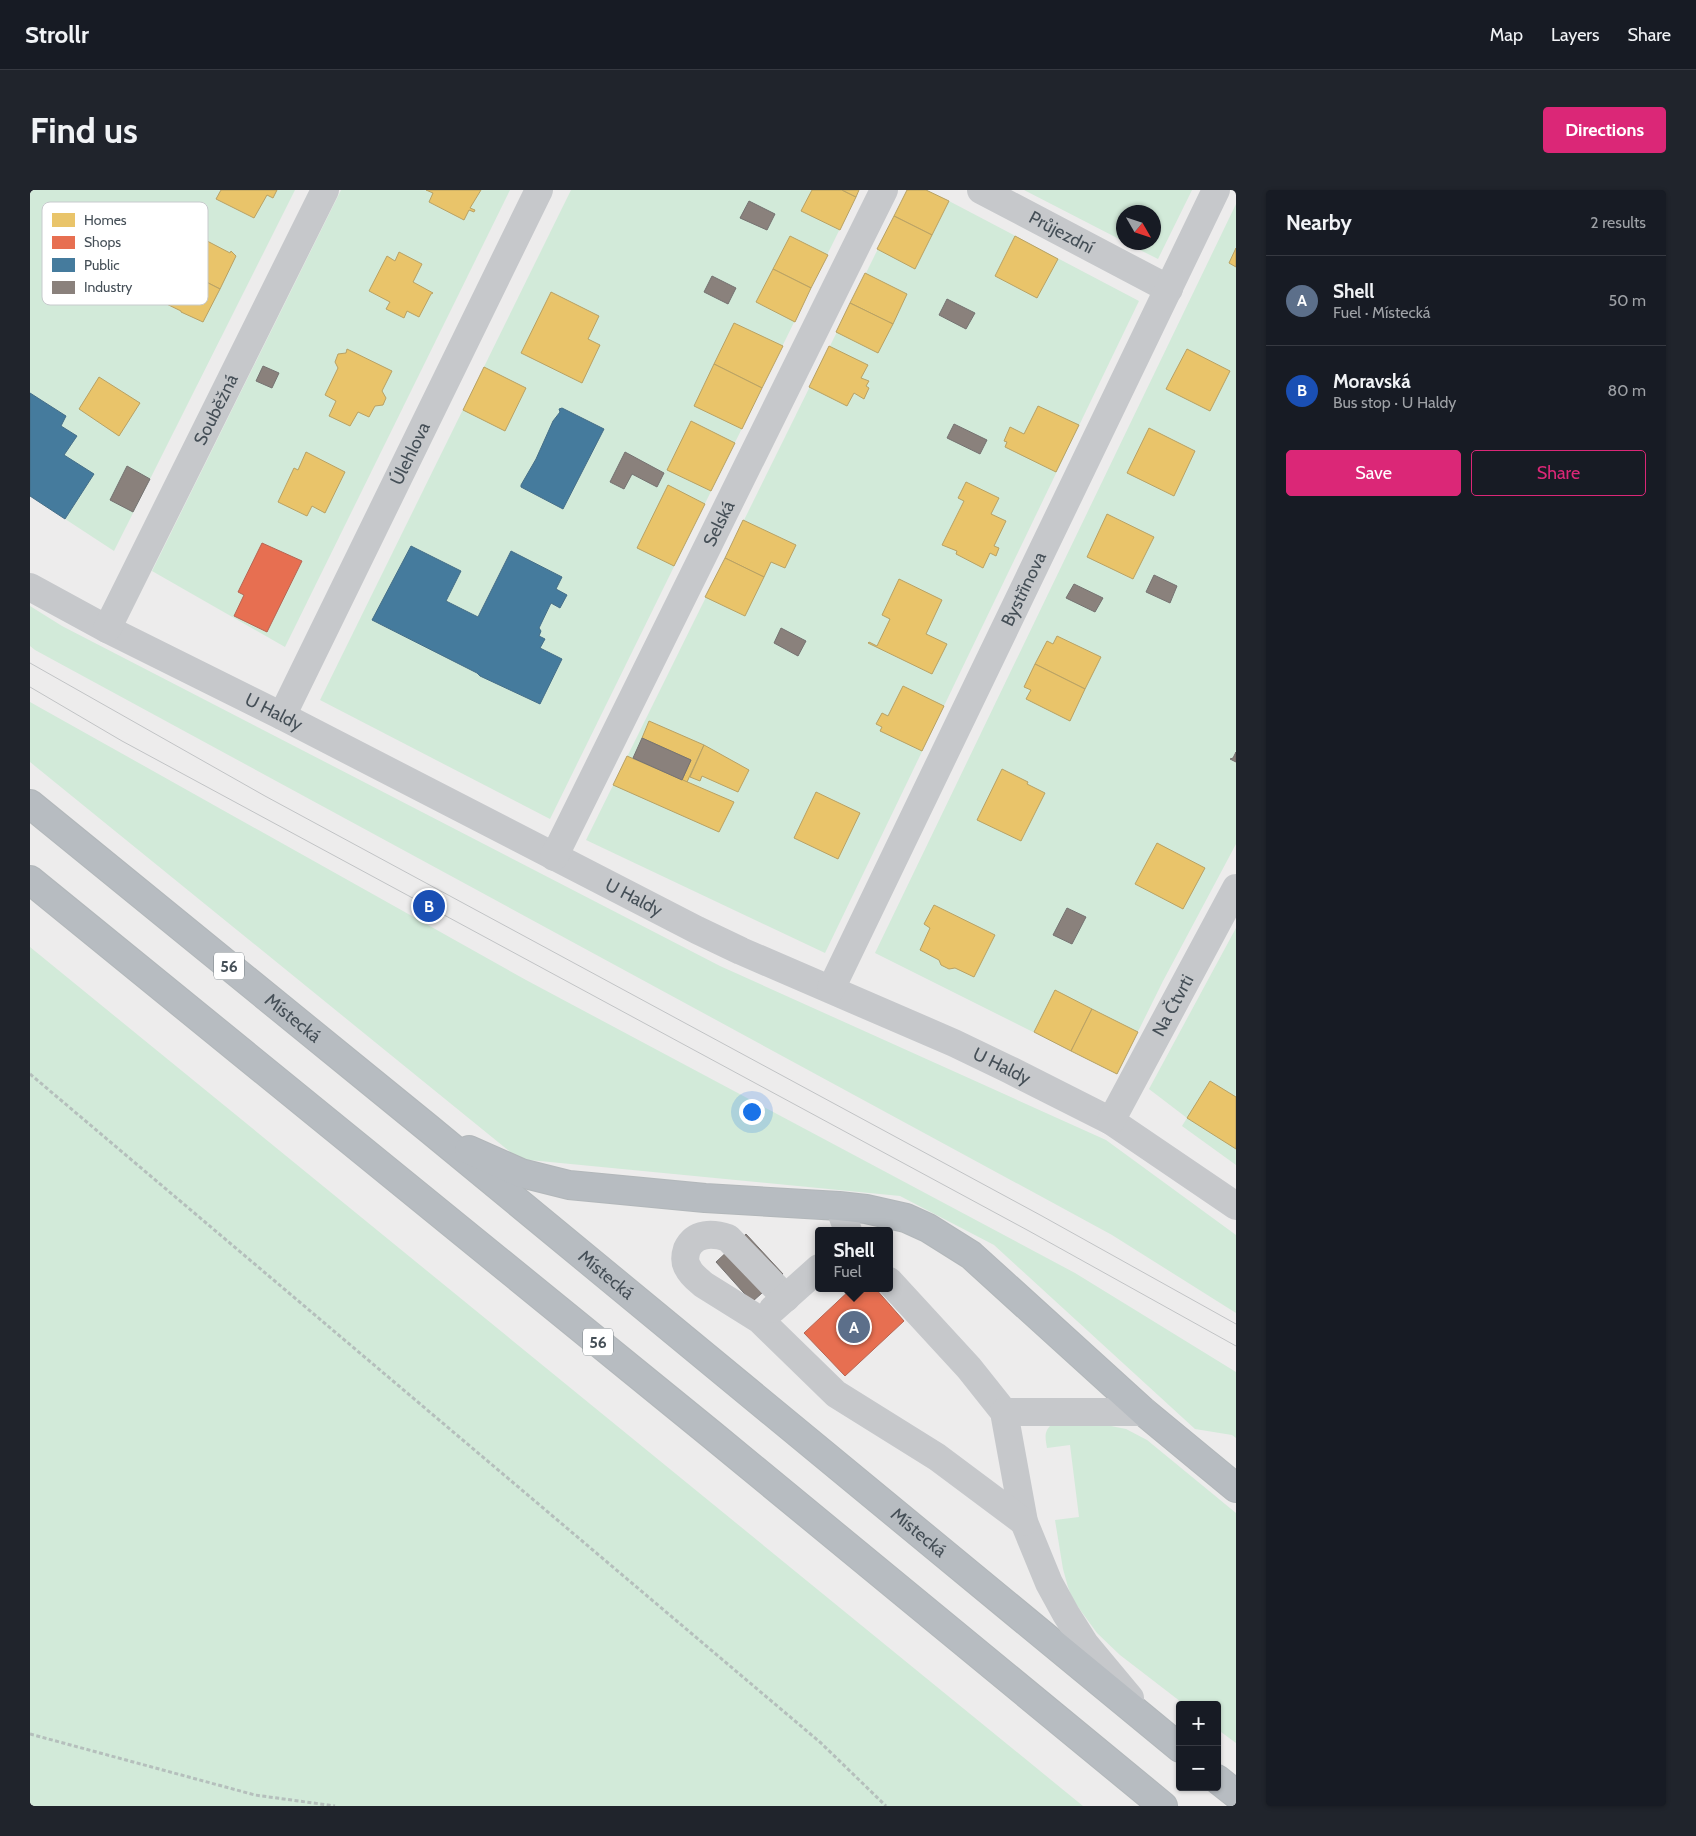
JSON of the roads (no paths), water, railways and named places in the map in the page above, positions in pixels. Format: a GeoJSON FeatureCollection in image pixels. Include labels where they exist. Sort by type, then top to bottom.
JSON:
{"type":"FeatureCollection","features":[{"type":"Feature","properties":{"kind":"highway","name":"Místecká"},"geometry":{"type":"LineString","coordinates":[[30,804],[428,1128],[1171,1741]]}},
{"type":"Feature","properties":{"kind":"highway","name":"56"},"geometry":{"type":"LineString","coordinates":[[30,880],[650,1384],[1163,1806]]}},
{"type":"Feature","properties":{"kind":"highway"},"geometry":{"type":"LineString","coordinates":[[428,1128],[474,1153],[521,1174],[569,1185],[705,1198],[866,1208],[906,1218],[928,1228],[971,1254],[1144,1412],[1236,1488]]}},
{"type":"Feature","properties":{"kind":"highway"},"geometry":{"type":"LineString","coordinates":[[1221,1782],[1236,1794]]}},
{"type":"Feature","properties":{"kind":"street","name":"Souběžná"},"geometry":{"type":"LineString","coordinates":[[107,628],[325,190]]}},
{"type":"Feature","properties":{"kind":"street","name":"Úlehlova"},"geometry":{"type":"LineString","coordinates":[[282,716],[539,190]]}},
{"type":"Feature","properties":{"kind":"street","name":"Selská"},"geometry":{"type":"LineString","coordinates":[[554,857],[884,190]]}},
{"type":"Feature","properties":{"kind":"street","name":"Průjezdní"},"geometry":{"type":"LineString","coordinates":[[981,190],[1169,289]]}},
{"type":"Feature","properties":{"kind":"street","name":"Bystřinova"},"geometry":{"type":"LineString","coordinates":[[831,989],[1216,190]]}},
{"type":"Feature","properties":{"kind":"street","name":"U Haldy"},"geometry":{"type":"LineString","coordinates":[[30,586],[107,628],[697,930],[981,1056],[1111,1122],[1236,1206]]}},
{"type":"Feature","properties":{"kind":"street","name":"Na Čtvrti"},"geometry":{"type":"LineString","coordinates":[[1111,1122],[1236,888]]}},
{"type":"Feature","properties":{"kind":"street"},"geometry":{"type":"LineString","coordinates":[[839,1206],[847,1227]]}},
{"type":"Feature","properties":{"kind":"street"},"geometry":{"type":"LineString","coordinates":[[786,1298],[728,1238],[717,1235],[698,1237],[691,1242],[686,1251],[685,1261],[688,1270],[704,1285],[760,1320],[836,1394],[937,1457],[1024,1522]]}},
{"type":"Feature","properties":{"kind":"street"},"geometry":{"type":"LineString","coordinates":[[760,1320],[815,1272]]}},
{"type":"Feature","properties":{"kind":"street"},"geometry":{"type":"LineString","coordinates":[[893,1285],[969,1368],[1004,1412],[1024,1522],[1050,1583],[1066,1614],[1085,1644],[1171,1741]]}},
{"type":"Feature","properties":{"kind":"street"},"geometry":{"type":"LineString","coordinates":[[1004,1412],[1144,1412]]}},
{"type":"Feature","properties":{"kind":"tram line"},"geometry":{"type":"LineString","coordinates":[[30,663],[265,796],[1042,1216],[1236,1324]]}},
{"type":"Feature","properties":{"kind":"tram line"},"geometry":{"type":"LineString","coordinates":[[30,687],[122,741],[1029,1231],[1236,1346]]}},
{"type":"Feature","properties":{"kind":"place","name":"Moravská"},"geometry":{"type":"Point","coordinates":[429,906]}},
{"type":"Feature","properties":{"kind":"place","name":"Shell"},"geometry":{"type":"Point","coordinates":[854,1327]}}]}
